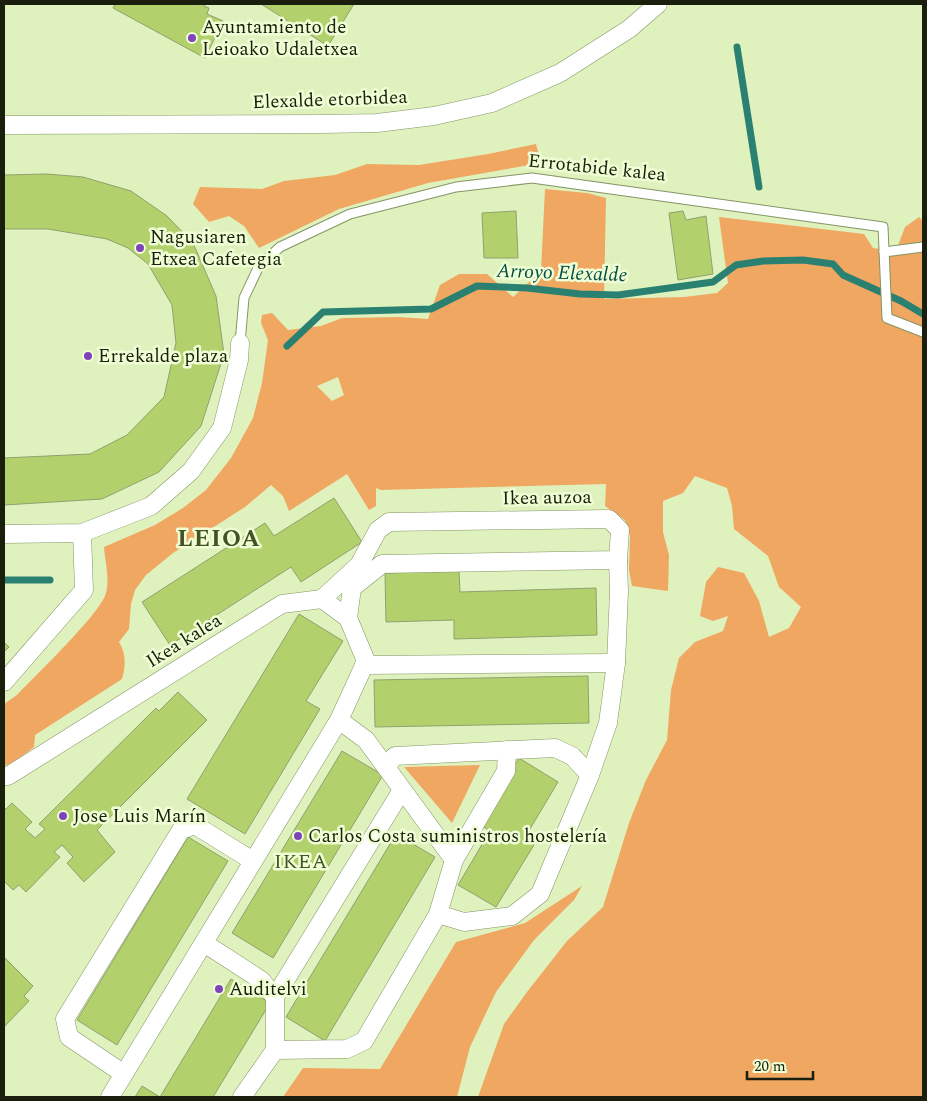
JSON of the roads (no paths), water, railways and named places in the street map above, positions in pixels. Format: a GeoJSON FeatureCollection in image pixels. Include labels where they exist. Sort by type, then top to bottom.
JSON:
{"type":"FeatureCollection","features":[{"type":"Feature","properties":{"kind":"street","name":"Elexalde etorbidea"},"geometry":{"type":"LineString","coordinates":[[4,126],[377,123],[434,116],[492,103],[560,73],[629,28],[658,4]]}},
{"type":"Feature","properties":{"kind":"street","name":"Errotabide kalea"},"geometry":{"type":"LineString","coordinates":[[4,534],[82,532],[151,506],[191,471],[222,428],[239,360],[240,343]]}},
{"type":"Feature","properties":{"kind":"street","name":"Ikea auzoa"},"geometry":{"type":"LineString","coordinates":[[322,599],[359,565],[378,530],[389,522],[609,519],[620,530],[616,664],[608,723],[590,775],[540,894],[512,916],[464,922],[438,914]]}},
{"type":"Feature","properties":{"kind":"street"},"geometry":{"type":"LineString","coordinates":[[4,682],[84,590],[82,532]]}},
{"type":"Feature","properties":{"kind":"street"},"geometry":{"type":"LineString","coordinates":[[110,1097],[339,720],[366,661],[348,618],[352,588],[382,564],[618,560]]}},
{"type":"Feature","properties":{"kind":"street"},"geometry":{"type":"LineString","coordinates":[[322,599],[348,618]]}},
{"type":"Feature","properties":{"kind":"street","name":"Ikea kalea"},"geometry":{"type":"LineString","coordinates":[[4,776],[8,776],[282,604],[322,599]]}},
{"type":"Feature","properties":{"kind":"street"},"geometry":{"type":"LineString","coordinates":[[364,665],[616,664]]}},
{"type":"Feature","properties":{"kind":"street"},"geometry":{"type":"LineString","coordinates":[[339,720],[366,740],[454,860]]}},
{"type":"Feature","properties":{"kind":"street"},"geometry":{"type":"LineString","coordinates":[[386,767],[395,756],[556,748],[572,756],[590,775]]}},
{"type":"Feature","properties":{"kind":"street"},"geometry":{"type":"LineString","coordinates":[[275,1050],[347,1049],[364,1041],[438,914],[454,860],[506,770],[508,750]]}},
{"type":"Feature","properties":{"kind":"street"},"geometry":{"type":"LineString","coordinates":[[242,1097],[275,1050],[274,997],[402,790]]}},
{"type":"Feature","properties":{"kind":"street"},"geometry":{"type":"LineString","coordinates":[[124,1074],[69,1037],[66,1019],[181,830],[195,825],[253,861]]}},
{"type":"Feature","properties":{"kind":"street"},"geometry":{"type":"LineString","coordinates":[[204,943],[261,980],[274,997]]}},
{"type":"Feature","properties":{"kind":"lane","name":"Errotabide kalea"},"geometry":{"type":"LineString","coordinates":[[240,343],[244,298],[259,266],[280,246],[350,214],[456,187],[532,178],[883,227],[887,318],[923,332]]}},
{"type":"Feature","properties":{"kind":"lane"},"geometry":{"type":"LineString","coordinates":[[884,252],[923,247]]}},
{"type":"Feature","properties":{"kind":"waterway"},"geometry":{"type":"LineString","coordinates":[[737,47],[759,187]]}},
{"type":"Feature","properties":{"kind":"waterway","name":"Arroyo Elexalde"},"geometry":{"type":"LineString","coordinates":[[287,346],[323,312],[431,309],[477,286],[618,295],[713,282],[736,265],[763,261],[803,260],[833,264],[843,275],[901,301],[923,314]]}},
{"type":"Feature","properties":{"kind":"waterway","name":"Arroyo Elexalde"},"geometry":{"type":"LineString","coordinates":[[4,580],[50,580]]}},
{"type":"Feature","properties":{"kind":"place","name":"Ayuntamiento de Leioako Udaletxea"},"geometry":{"type":"Point","coordinates":[192,38]}},
{"type":"Feature","properties":{"kind":"place","name":"Nagusiaren Etxea Cafetegia"},"geometry":{"type":"Point","coordinates":[140,248]}},
{"type":"Feature","properties":{"kind":"place","name":"Errekalde plaza"},"geometry":{"type":"Point","coordinates":[88,356]}},
{"type":"Feature","properties":{"kind":"place","name":"Jose Luis Marín"},"geometry":{"type":"Point","coordinates":[63,816]}},
{"type":"Feature","properties":{"kind":"place","name":"Carlos Costa suministros hostelería"},"geometry":{"type":"Point","coordinates":[298,836]}},
{"type":"Feature","properties":{"kind":"place","name":"Auditelvi"},"geometry":{"type":"Point","coordinates":[219,989]}},
{"type":"Feature","properties":{"kind":"district","name":"LEIOA"},"geometry":{"type":"Point","coordinates":[219,539]}},
{"type":"Feature","properties":{"kind":"district","name":"IKEA"},"geometry":{"type":"Point","coordinates":[301,862]}}]}
